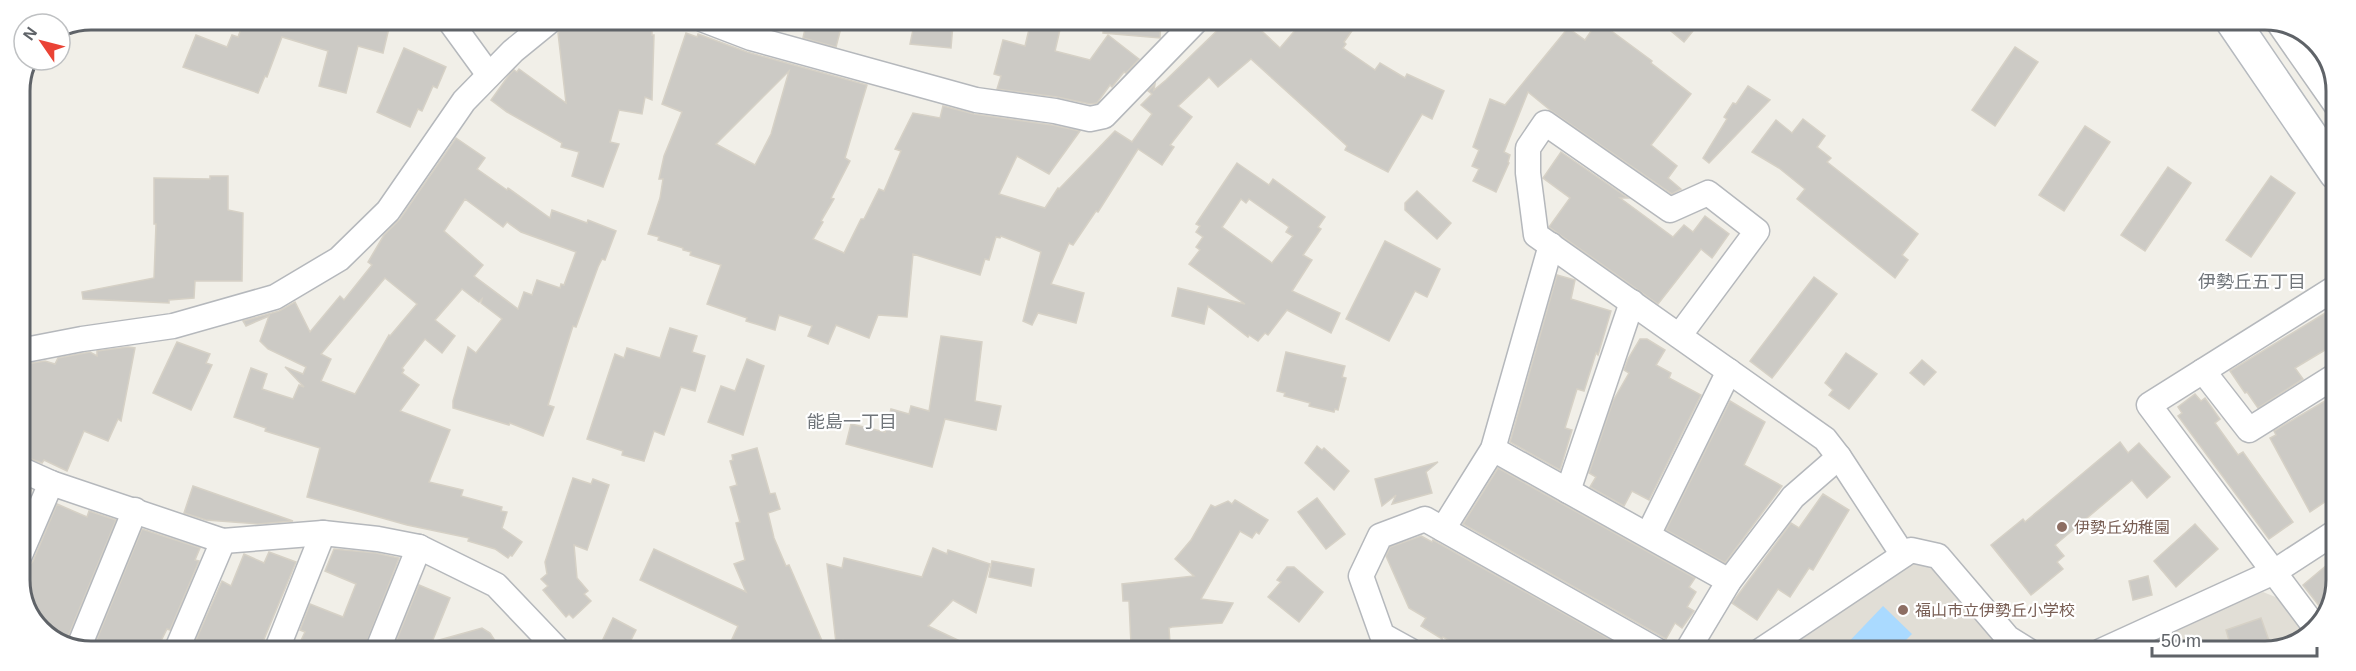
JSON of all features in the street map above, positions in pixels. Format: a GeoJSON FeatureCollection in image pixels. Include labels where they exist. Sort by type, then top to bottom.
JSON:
{"type":"FeatureCollection","features":[{"type":"Feature","properties":{"kind":"street"},"geometry":{"type":"LineString","coordinates":[[456,30],[489,75]]}},
{"type":"Feature","properties":{"kind":"street"},"geometry":{"type":"LineString","coordinates":[[30,349],[173,326],[275,297],[339,258],[388,211],[464,100],[540,30]]}},
{"type":"Feature","properties":{"kind":"street"},"geometry":{"type":"LineString","coordinates":[[731,30],[752,38],[976,100],[1055,111],[1090,119],[1104,116],[1187,30]]}},
{"type":"Feature","properties":{"kind":"street"},"geometry":{"type":"LineString","coordinates":[[2238,30],[2326,158]]}},
{"type":"Feature","properties":{"kind":"street"},"geometry":{"type":"LineString","coordinates":[[2287,34],[2326,91]]}},
{"type":"Feature","properties":{"kind":"street"},"geometry":{"type":"LineString","coordinates":[[1679,336],[1757,231],[1708,193],[1670,210],[1545,123],[1528,148],[1528,173],[1536,235],[1632,302],[1679,336],[1825,439],[1903,555]]}},
{"type":"Feature","properties":{"kind":"street"},"geometry":{"type":"LineString","coordinates":[[1443,529],[1493,449],[1551,245]]}},
{"type":"Feature","properties":{"kind":"street"},"geometry":{"type":"LineString","coordinates":[[2310,621],[2149,405],[2326,294]]}},
{"type":"Feature","properties":{"kind":"street"},"geometry":{"type":"LineString","coordinates":[[1568,491],[1632,302]]}},
{"type":"Feature","properties":{"kind":"street"},"geometry":{"type":"LineString","coordinates":[[1648,536],[1729,371]]}},
{"type":"Feature","properties":{"kind":"street"},"geometry":{"type":"LineString","coordinates":[[2203,371],[2249,430],[2326,382]]}},
{"type":"Feature","properties":{"kind":"street"},"geometry":{"type":"LineString","coordinates":[[1493,449],[1729,581]]}},
{"type":"Feature","properties":{"kind":"street"},"geometry":{"type":"LineString","coordinates":[[1693,641],[1729,581],[1793,497],[1839,457]]}},
{"type":"Feature","properties":{"kind":"street"},"geometry":{"type":"LineString","coordinates":[[30,474],[51,483],[223,540],[323,533],[378,539],[419,547],[495,585],[549,641]]}},
{"type":"Feature","properties":{"kind":"street"},"geometry":{"type":"LineString","coordinates":[[30,532],[51,483]]}},
{"type":"Feature","properties":{"kind":"street"},"geometry":{"type":"LineString","coordinates":[[82,640],[135,510]]}},
{"type":"Feature","properties":{"kind":"street"},"geometry":{"type":"LineString","coordinates":[[1393,641],[1382,635],[1361,576],[1380,536],[1425,519],[1640,641]]}},
{"type":"Feature","properties":{"kind":"street"},"geometry":{"type":"LineString","coordinates":[[280,641],[323,533]]}},
{"type":"Feature","properties":{"kind":"street"},"geometry":{"type":"LineString","coordinates":[[2124,641],[2274,572],[2326,538]]}},
{"type":"Feature","properties":{"kind":"street"},"geometry":{"type":"LineString","coordinates":[[180,641],[223,540]]}},
{"type":"Feature","properties":{"kind":"street"},"geometry":{"type":"LineString","coordinates":[[382,641],[419,547]]}},
{"type":"Feature","properties":{"kind":"street"},"geometry":{"type":"LineString","coordinates":[[1775,641],[1911,550],[1938,556],[2013,641]]}},
{"type":"Feature","properties":{"kind":"shaded area","name":"福山市立伊勢丘小学校"},"geometry":{"type":"Polygon","coordinates":[[[1909,560],[1923,562],[1937,572],[1996,641],[1793,641],[1909,560]]]}},
{"type":"Feature","properties":{"kind":"shaded area"},"geometry":{"type":"Polygon","coordinates":[[[2263,592],[2278,598],[2301,629],[2285,638],[2265,641],[2145,641],[2263,592]]]}},
{"type":"Feature","properties":{"kind":"water"},"geometry":{"type":"Polygon","coordinates":[[[1883,606],[1912,634],[1905,641],[1850,641],[1883,606]]]}},
{"type":"Feature","properties":{"kind":"building"},"geometry":{"type":"Polygon","coordinates":[[[241,30],[389,30],[383,53],[358,46],[346,93],[319,86],[328,51],[282,37],[267,77],[265,76],[258,93],[183,67],[196,35],[227,47],[232,35],[238,37],[241,30]]]}},
{"type":"Feature","properties":{"kind":"building"},"geometry":{"type":"Polygon","coordinates":[[[560,30],[652,30],[652,35],[654,35],[652,100],[645,97],[642,114],[619,110],[610,142],[619,144],[603,187],[572,176],[579,152],[561,147],[562,143],[507,112],[491,100],[509,75],[519,69],[566,103],[558,33],[560,30]]]}},
{"type":"Feature","properties":{"kind":"building"},"geometry":{"type":"Polygon","coordinates":[[[805,30],[840,30],[836,47],[803,38],[805,30]]]}},
{"type":"Feature","properties":{"kind":"building"},"geometry":{"type":"Polygon","coordinates":[[[913,30],[952,30],[951,48],[910,44],[913,30]]]}},
{"type":"Feature","properties":{"kind":"building"},"geometry":{"type":"Polygon","coordinates":[[[1029,30],[1060,30],[1055,51],[1090,60],[1108,35],[1139,59],[1112,87],[1110,85],[1097,103],[1090,104],[997,89],[1001,76],[994,74],[1003,40],[1025,46],[1029,30]]]}},
{"type":"Feature","properties":{"kind":"building"},"geometry":{"type":"Polygon","coordinates":[[[1103,30],[1160,30],[1160,38],[1103,33],[1103,30]]]}},
{"type":"Feature","properties":{"kind":"building"},"geometry":{"type":"Polygon","coordinates":[[[1218,30],[1261,30],[1280,48],[1295,30],[1353,30],[1344,42],[1346,44],[1343,48],[1375,70],[1380,63],[1405,78],[1407,74],[1444,91],[1432,119],[1422,114],[1388,172],[1345,150],[1347,146],[1251,59],[1218,87],[1209,77],[1178,106],[1192,117],[1170,145],[1174,147],[1162,165],[1138,149],[1098,212],[1096,211],[1073,245],[1069,243],[1051,284],[1084,293],[1076,323],[1038,313],[1032,325],[1023,321],[1041,252],[1001,236],[996,237],[989,260],[985,259],[980,275],[913,254],[907,317],[878,315],[869,338],[836,325],[828,344],[808,336],[812,326],[779,315],[775,330],[746,321],[747,318],[707,304],[721,265],[690,255],[691,252],[683,248],[658,240],[659,237],[648,234],[660,198],[663,179],[659,179],[664,156],[682,112],[662,104],[686,33],[697,37],[698,34],[747,52],[867,85],[845,158],[850,161],[831,198],[834,199],[813,239],[844,253],[879,189],[884,191],[901,151],[895,149],[913,113],[940,118],[943,106],[974,114],[1080,131],[1049,174],[1017,156],[999,194],[1045,208],[1058,188],[1115,131],[1132,142],[1152,114],[1141,105],[1152,94],[1148,91],[1155,84],[1154,90],[1218,30]],[[789,71],[716,144],[755,165],[771,134],[789,71]]]}},
{"type":"Feature","properties":{"kind":"building"},"geometry":{"type":"Polygon","coordinates":[[[1566,30],[1571,30],[1585,40],[1592,30],[1610,30],[1691,94],[1651,145],[1677,166],[1668,178],[1681,189],[1672,194],[1550,110],[1528,92],[1504,152],[1510,155],[1509,163],[1496,192],[1473,181],[1479,169],[1472,166],[1479,150],[1473,147],[1490,99],[1505,105],[1566,30]]]}},
{"type":"Feature","properties":{"kind":"building"},"geometry":{"type":"Polygon","coordinates":[[[1670,30],[1694,30],[1684,42],[1670,30]]]}},
{"type":"Feature","properties":{"kind":"building"},"geometry":{"type":"Polygon","coordinates":[[[2015,47],[2038,62],[1995,126],[1972,110],[2015,47]]]}},
{"type":"Feature","properties":{"kind":"building"},"geometry":{"type":"Polygon","coordinates":[[[404,48],[446,67],[437,88],[433,86],[422,111],[418,109],[410,127],[377,112],[404,48]]]}},
{"type":"Feature","properties":{"kind":"building"},"geometry":{"type":"Polygon","coordinates":[[[1748,86],[1770,100],[1709,163],[1703,158],[1727,119],[1724,117],[1748,86]]]}},
{"type":"Feature","properties":{"kind":"building"},"geometry":{"type":"Polygon","coordinates":[[[1803,119],[1825,136],[1817,147],[1831,158],[1827,162],[1918,234],[1902,255],[1908,260],[1895,278],[1797,199],[1805,189],[1779,168],[1752,152],[1776,120],[1792,133],[1803,119]]]}},
{"type":"Feature","properties":{"kind":"building"},"geometry":{"type":"Polygon","coordinates":[[[2085,126],[2110,142],[2064,211],[2039,195],[2085,126]]]}},
{"type":"Feature","properties":{"kind":"building"},"geometry":{"type":"Polygon","coordinates":[[[456,138],[485,158],[477,169],[550,218],[552,210],[616,231],[605,260],[602,259],[598,267],[576,327],[573,326],[548,405],[554,407],[543,436],[510,423],[509,425],[453,408],[468,347],[476,353],[502,319],[481,303],[482,299],[479,302],[462,289],[435,320],[455,336],[442,353],[425,339],[402,368],[404,370],[402,373],[419,385],[400,411],[450,430],[429,482],[463,490],[461,496],[502,507],[501,511],[507,512],[502,528],[522,542],[508,558],[495,549],[468,541],[469,538],[407,525],[307,497],[320,448],[265,431],[266,428],[234,417],[251,368],[267,374],[262,389],[293,399],[299,385],[304,387],[285,367],[303,374],[306,367],[268,349],[260,341],[269,316],[246,326],[243,321],[279,311],[295,302],[310,332],[340,296],[344,300],[372,265],[368,262],[384,235],[400,219],[456,138]],[[465,199],[444,231],[483,265],[474,276],[518,309],[524,292],[532,295],[537,280],[560,288],[561,284],[564,285],[576,252],[521,232],[507,222],[503,227],[465,199]],[[385,278],[321,354],[331,359],[321,381],[355,394],[389,335],[417,304],[385,278]]]}},
{"type":"Feature","properties":{"kind":"building"},"geometry":{"type":"Polygon","coordinates":[[[1561,152],[1628,198],[1620,198],[1673,237],[1684,225],[1693,232],[1705,216],[1729,234],[1712,258],[1701,249],[1658,304],[1549,227],[1570,198],[1543,178],[1561,152]]]}},
{"type":"Feature","properties":{"kind":"building"},"geometry":{"type":"Polygon","coordinates":[[[1237,163],[1269,185],[1273,179],[1325,217],[1318,227],[1321,229],[1303,255],[1312,260],[1292,291],[1340,313],[1331,333],[1287,310],[1268,335],[1265,333],[1258,341],[1249,335],[1248,337],[1208,306],[1204,324],[1172,316],[1178,288],[1245,304],[1189,264],[1200,250],[1196,247],[1203,237],[1196,232],[1200,226],[1196,224],[1237,163]],[[1241,199],[1222,227],[1272,263],[1293,236],[1286,232],[1289,227],[1249,199],[1246,203],[1241,199]]]}},
{"type":"Feature","properties":{"kind":"building"},"geometry":{"type":"Polygon","coordinates":[[[2168,167],[2191,183],[2145,251],[2121,235],[2168,167]]]}},
{"type":"Feature","properties":{"kind":"building"},"geometry":{"type":"Polygon","coordinates":[[[210,176],[228,176],[228,210],[243,213],[242,281],[195,281],[194,298],[169,300],[169,303],[83,299],[82,292],[154,278],[156,224],[154,224],[154,178],[210,179],[210,176]]]}},
{"type":"Feature","properties":{"kind":"building"},"geometry":{"type":"Polygon","coordinates":[[[2271,176],[2295,193],[2251,257],[2226,240],[2271,176]]]}},
{"type":"Feature","properties":{"kind":"building"},"geometry":{"type":"Polygon","coordinates":[[[1417,191],[1451,223],[1437,239],[1405,210],[1405,203],[1417,191]]]}},
{"type":"Feature","properties":{"kind":"building"},"geometry":{"type":"Polygon","coordinates":[[[1385,241],[1440,269],[1427,297],[1415,291],[1389,341],[1346,319],[1385,241]]]}},
{"type":"Feature","properties":{"kind":"building"},"geometry":{"type":"Polygon","coordinates":[[[1557,275],[1575,280],[1571,299],[1611,311],[1584,391],[1577,389],[1565,428],[1572,430],[1560,470],[1510,442],[1557,275]]]}},
{"type":"Feature","properties":{"kind":"building"},"geometry":{"type":"Polygon","coordinates":[[[1814,277],[1837,294],[1772,378],[1750,361],[1814,277]]]}},
{"type":"Feature","properties":{"kind":"building"},"geometry":{"type":"Polygon","coordinates":[[[2326,312],[2326,349],[2295,368],[2303,379],[2258,408],[2230,371],[2326,312]]]}},
{"type":"Feature","properties":{"kind":"building"},"geometry":{"type":"Polygon","coordinates":[[[670,328],[697,336],[692,352],[705,356],[695,391],[681,387],[664,435],[654,431],[644,461],[622,455],[623,451],[587,439],[615,354],[624,358],[627,348],[660,358],[670,328]]]}},
{"type":"Feature","properties":{"kind":"building"},"geometry":{"type":"Polygon","coordinates":[[[941,336],[982,342],[975,401],[1001,406],[996,430],[945,419],[932,467],[846,444],[851,424],[885,432],[891,409],[909,414],[911,406],[929,411],[941,336]]]}},
{"type":"Feature","properties":{"kind":"building"},"geometry":{"type":"Polygon","coordinates":[[[1640,339],[1647,339],[1665,350],[1656,365],[1671,373],[1669,378],[1701,395],[1649,500],[1632,491],[1624,506],[1590,487],[1596,477],[1589,473],[1613,401],[1629,373],[1624,370],[1628,359],[1640,339]]]}},
{"type":"Feature","properties":{"kind":"building"},"geometry":{"type":"Polygon","coordinates":[[[177,342],[210,354],[206,363],[212,365],[191,410],[153,393],[177,342]]]}},
{"type":"Feature","properties":{"kind":"building"},"geometry":{"type":"Polygon","coordinates":[[[135,348],[121,421],[118,419],[108,441],[84,431],[67,471],[44,460],[42,463],[30,459],[30,363],[45,361],[55,364],[58,358],[90,352],[97,356],[97,351],[135,348]]]}},
{"type":"Feature","properties":{"kind":"building"},"geometry":{"type":"Polygon","coordinates":[[[1286,352],[1345,366],[1342,377],[1346,378],[1338,410],[1335,409],[1334,412],[1309,406],[1310,403],[1284,396],[1285,393],[1277,391],[1286,352]]]}},
{"type":"Feature","properties":{"kind":"building"},"geometry":{"type":"Polygon","coordinates":[[[1846,353],[1877,374],[1849,409],[1829,395],[1833,390],[1825,383],[1846,353]]]}},
{"type":"Feature","properties":{"kind":"building"},"geometry":{"type":"Polygon","coordinates":[[[747,359],[764,366],[743,435],[708,422],[721,386],[735,391],[747,359]]]}},
{"type":"Feature","properties":{"kind":"building"},"geometry":{"type":"Polygon","coordinates":[[[1922,360],[1936,372],[1924,385],[1910,373],[1922,360]]]}},
{"type":"Feature","properties":{"kind":"building"},"geometry":{"type":"Polygon","coordinates":[[[2195,394],[2201,401],[2205,398],[2220,419],[2215,423],[2238,455],[2243,452],[2293,522],[2269,539],[2178,416],[2182,413],[2178,407],[2195,394]]]}},
{"type":"Feature","properties":{"kind":"building"},"geometry":{"type":"Polygon","coordinates":[[[2326,400],[2326,501],[2310,512],[2270,438],[2276,435],[2274,431],[2326,400]]]}},
{"type":"Feature","properties":{"kind":"building"},"geometry":{"type":"Polygon","coordinates":[[[1730,401],[1765,422],[1744,465],[1782,486],[1725,563],[1666,530],[1730,401]]]}},
{"type":"Feature","properties":{"kind":"building"},"geometry":{"type":"Polygon","coordinates":[[[2120,442],[2128,453],[2139,443],[2170,477],[2147,498],[2132,480],[2055,545],[2064,556],[2057,562],[2063,569],[2031,595],[1991,545],[2023,519],[2025,522],[2120,442]]]}},
{"type":"Feature","properties":{"kind":"building"},"geometry":{"type":"Polygon","coordinates":[[[1317,446],[1322,450],[1324,448],[1349,471],[1334,490],[1305,463],[1317,446]]]}},
{"type":"Feature","properties":{"kind":"building"},"geometry":{"type":"Polygon","coordinates":[[[757,448],[770,494],[775,493],[780,509],[768,513],[774,538],[786,566],[789,565],[822,641],[731,641],[738,626],[640,580],[654,549],[746,592],[734,564],[745,560],[736,523],[740,522],[730,487],[737,485],[730,461],[733,460],[732,455],[757,448]]]}},
{"type":"Feature","properties":{"kind":"building"},"geometry":{"type":"Polygon","coordinates":[[[1438,462],[1426,472],[1432,493],[1392,504],[1396,495],[1382,506],[1375,479],[1438,462]]]}},
{"type":"Feature","properties":{"kind":"building"},"geometry":{"type":"Polygon","coordinates":[[[1498,468],[1695,578],[1689,587],[1696,592],[1687,607],[1694,611],[1682,628],[1675,623],[1666,639],[1463,524],[1498,468]]]}},
{"type":"Feature","properties":{"kind":"building"},"geometry":{"type":"Polygon","coordinates":[[[573,478],[591,484],[593,479],[609,485],[587,550],[574,545],[577,578],[588,591],[584,594],[591,601],[573,618],[569,614],[566,617],[543,590],[548,586],[541,579],[547,574],[545,562],[573,478]]]}},
{"type":"Feature","properties":{"kind":"building"},"geometry":{"type":"Polygon","coordinates":[[[193,486],[293,521],[258,524],[206,520],[184,513],[193,486]]]}},
{"type":"Feature","properties":{"kind":"building"},"geometry":{"type":"Polygon","coordinates":[[[1823,494],[1849,510],[1813,570],[1809,568],[1790,597],[1778,589],[1757,620],[1732,603],[1791,523],[1799,528],[1823,494]]]}},
{"type":"Feature","properties":{"kind":"building"},"geometry":{"type":"Polygon","coordinates":[[[1317,498],[1345,534],[1326,549],[1298,512],[1317,498]]]}},
{"type":"Feature","properties":{"kind":"building"},"geometry":{"type":"Polygon","coordinates":[[[1235,500],[1268,520],[1259,534],[1256,532],[1252,538],[1240,531],[1201,599],[1233,603],[1222,623],[1169,628],[1170,641],[1131,641],[1129,601],[1123,601],[1122,584],[1194,576],[1175,559],[1191,540],[1211,505],[1215,507],[1228,501],[1232,504],[1235,500]]]}},
{"type":"Feature","properties":{"kind":"building"},"geometry":{"type":"Polygon","coordinates":[[[57,504],[87,517],[89,511],[116,520],[68,636],[54,628],[40,614],[31,592],[30,565],[57,504]]]}},
{"type":"Feature","properties":{"kind":"building"},"geometry":{"type":"Polygon","coordinates":[[[2195,524],[2218,549],[2176,587],[2154,561],[2195,524]]]}},
{"type":"Feature","properties":{"kind":"building"},"geometry":{"type":"Polygon","coordinates":[[[142,529],[200,548],[195,560],[199,561],[170,630],[167,629],[161,641],[96,641],[142,529]]]}},
{"type":"Feature","properties":{"kind":"building"},"geometry":{"type":"Polygon","coordinates":[[[1421,536],[1432,542],[1433,540],[1613,641],[1450,641],[1443,637],[1442,639],[1421,626],[1426,618],[1409,608],[1386,556],[1390,547],[1421,536]]]}},
{"type":"Feature","properties":{"kind":"building"},"geometry":{"type":"Polygon","coordinates":[[[933,548],[947,554],[948,550],[990,564],[976,613],[953,600],[928,626],[960,641],[836,641],[827,564],[842,568],[844,558],[922,577],[933,548]]]}},
{"type":"Feature","properties":{"kind":"building"},"geometry":{"type":"Polygon","coordinates":[[[334,549],[399,558],[367,641],[301,641],[305,632],[300,630],[310,604],[343,617],[356,584],[325,571],[334,549]]]}},
{"type":"Feature","properties":{"kind":"building"},"geometry":{"type":"Polygon","coordinates":[[[269,552],[296,562],[263,641],[197,641],[222,581],[231,586],[244,554],[264,563],[269,552]]]}},
{"type":"Feature","properties":{"kind":"building"},"geometry":{"type":"Polygon","coordinates":[[[992,561],[1034,569],[1031,586],[989,577],[992,561]]]}},
{"type":"Feature","properties":{"kind":"building"},"geometry":{"type":"Polygon","coordinates":[[[2326,566],[2324,596],[2320,607],[2303,585],[2326,566]]]}},
{"type":"Feature","properties":{"kind":"building"},"geometry":{"type":"Polygon","coordinates":[[[1287,567],[1294,567],[1323,592],[1299,622],[1268,597],[1281,582],[1277,580],[1287,567]]]}},
{"type":"Feature","properties":{"kind":"building"},"geometry":{"type":"Polygon","coordinates":[[[2148,576],[2152,595],[2133,600],[2129,581],[2148,576]]]}},
{"type":"Feature","properties":{"kind":"building"},"geometry":{"type":"Polygon","coordinates":[[[419,585],[450,598],[432,641],[396,641],[419,585]]]}},
{"type":"Feature","properties":{"kind":"building"},"geometry":{"type":"Polygon","coordinates":[[[613,618],[636,630],[630,641],[602,641],[613,618]]]}},
{"type":"Feature","properties":{"kind":"building"},"geometry":{"type":"Polygon","coordinates":[[[2261,618],[2269,641],[2229,641],[2226,630],[2261,618]]]}},
{"type":"Feature","properties":{"kind":"building"},"geometry":{"type":"Polygon","coordinates":[[[482,628],[490,633],[495,641],[436,641],[482,628]]]}},
{"type":"Feature","properties":{"kind":"place","name":"伊勢丘幼稚園"},"geometry":{"type":"Point","coordinates":[2062,527]}},
{"type":"Feature","properties":{"kind":"place","name":"福山市立伊勢丘小学校"},"geometry":{"type":"Point","coordinates":[1903,610]}},
{"type":"Feature","properties":{"kind":"district","name":"伊勢丘五丁目"},"geometry":{"type":"Point","coordinates":[2252,282]}},
{"type":"Feature","properties":{"kind":"district","name":"能島一丁目"},"geometry":{"type":"Point","coordinates":[852,422]}}]}
